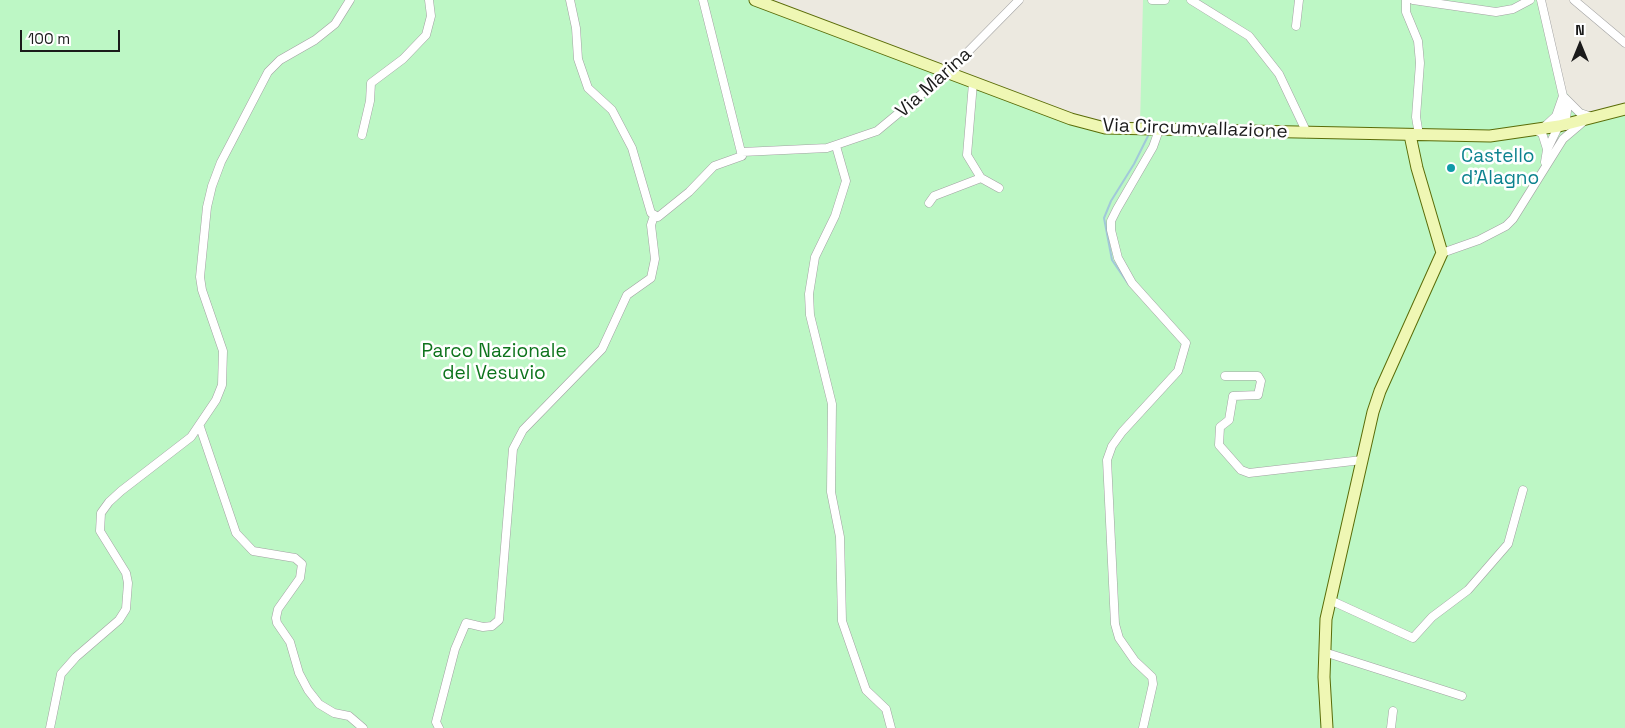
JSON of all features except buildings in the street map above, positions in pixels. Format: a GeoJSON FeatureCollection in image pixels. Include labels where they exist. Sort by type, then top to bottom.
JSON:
{"type":"FeatureCollection","features":[{"type":"Feature","properties":{"kind":"main road","name":"Via Circumvallazione"},"geometry":{"type":"LineString","coordinates":[[755,0],[973,83],[1094,126],[1139,130],[1490,136],[1562,126],[1625,109]]}},
{"type":"Feature","properties":{"kind":"main road"},"geometry":{"type":"LineString","coordinates":[[1327,728],[1324,652],[1326,619],[1362,460],[1380,391],[1442,253],[1417,168],[1414,135]]}},
{"type":"Feature","properties":{"kind":"street"},"geometry":{"type":"LineString","coordinates":[[50,728],[61,674],[76,657],[119,620],[126,609],[128,583],[126,573],[100,531],[101,513],[109,502],[177,449],[200,427],[216,400],[224,373],[224,351],[202,290],[200,277],[204,227],[212,186],[220,162],[268,72],[280,60],[315,40],[335,24],[350,0]]}},
{"type":"Feature","properties":{"kind":"street"},"geometry":{"type":"LineString","coordinates":[[362,135],[370,101],[371,83],[403,59],[426,35],[430,16],[429,0]]}},
{"type":"Feature","properties":{"kind":"street"},"geometry":{"type":"LineString","coordinates":[[439,728],[436,722],[455,648],[466,623],[483,627],[492,626],[499,620],[513,449],[523,430],[602,349],[627,295],[651,278],[655,260],[651,225],[654,216],[642,174],[627,137],[612,110],[588,88],[583,76],[570,0]]}},
{"type":"Feature","properties":{"kind":"street"},"geometry":{"type":"LineString","coordinates":[[654,216],[658,217],[667,211],[714,166],[738,159],[742,152],[703,0]]}},
{"type":"Feature","properties":{"kind":"street","name":"Via Marina"},"geometry":{"type":"LineString","coordinates":[[742,152],[754,153],[836,146],[877,131],[947,73],[1019,0]]}},
{"type":"Feature","properties":{"kind":"street"},"geometry":{"type":"LineString","coordinates":[[1152,0],[1165,0]]}},
{"type":"Feature","properties":{"kind":"street"},"geometry":{"type":"LineString","coordinates":[[1191,0],[1232,24],[1253,41],[1279,74],[1307,133]]}},
{"type":"Feature","properties":{"kind":"street"},"geometry":{"type":"LineString","coordinates":[[1296,26],[1299,0]]}},
{"type":"Feature","properties":{"kind":"street"},"geometry":{"type":"LineString","coordinates":[[1406,0],[1406,12],[1418,41],[1420,63],[1414,135]]}},
{"type":"Feature","properties":{"kind":"street"},"geometry":{"type":"LineString","coordinates":[[1413,0],[1496,12],[1513,9],[1530,0]]}},
{"type":"Feature","properties":{"kind":"street"},"geometry":{"type":"LineString","coordinates":[[1541,0],[1563,96],[1563,139]]}},
{"type":"Feature","properties":{"kind":"street"},"geometry":{"type":"LineString","coordinates":[[1574,0],[1625,43]]}},
{"type":"Feature","properties":{"kind":"street"},"geometry":{"type":"LineString","coordinates":[[973,83],[967,155],[980,178],[999,188]]}},
{"type":"Feature","properties":{"kind":"street"},"geometry":{"type":"LineString","coordinates":[[1564,104],[1580,113],[1595,116]]}},
{"type":"Feature","properties":{"kind":"street"},"geometry":{"type":"LineString","coordinates":[[1534,131],[1550,123],[1564,104]]}},
{"type":"Feature","properties":{"kind":"street"},"geometry":{"type":"LineString","coordinates":[[1442,253],[1480,240],[1506,226],[1518,211],[1563,139],[1582,122],[1595,116]]}},
{"type":"Feature","properties":{"kind":"street"},"geometry":{"type":"LineString","coordinates":[[1544,167],[1547,150],[1562,126]]}},
{"type":"Feature","properties":{"kind":"street"},"geometry":{"type":"LineString","coordinates":[[1143,728],[1153,693],[1153,684],[1152,677],[1135,661],[1119,638],[1115,624],[1107,460],[1112,446],[1122,432],[1178,370],[1186,343],[1132,283],[1118,258],[1110,230],[1114,215],[1153,147],[1155,130]]}},
{"type":"Feature","properties":{"kind":"street"},"geometry":{"type":"LineString","coordinates":[[1534,131],[1542,134],[1547,150]]}},
{"type":"Feature","properties":{"kind":"street"},"geometry":{"type":"LineString","coordinates":[[836,146],[846,181],[841,200],[815,257],[809,294],[810,316],[832,404],[831,492],[840,537],[842,621],[866,690],[886,708],[892,728]]}},
{"type":"Feature","properties":{"kind":"street"},"geometry":{"type":"LineString","coordinates":[[930,203],[934,196],[980,178]]}},
{"type":"Feature","properties":{"kind":"street"},"geometry":{"type":"LineString","coordinates":[[1225,376],[1258,376],[1261,380],[1258,395],[1233,396],[1228,420],[1220,427],[1219,445],[1241,470],[1249,473],[1362,460]]}},
{"type":"Feature","properties":{"kind":"street"},"geometry":{"type":"LineString","coordinates":[[200,427],[236,533],[253,551],[295,558],[302,564],[300,578],[278,609],[276,618],[277,623],[290,642],[308,690],[319,704],[334,713],[349,716],[363,728]]}},
{"type":"Feature","properties":{"kind":"street"},"geometry":{"type":"LineString","coordinates":[[1330,600],[1414,638],[1432,618],[1468,590],[1508,544],[1523,490]]}},
{"type":"Feature","properties":{"kind":"street"},"geometry":{"type":"LineString","coordinates":[[1324,652],[1462,696]]}},
{"type":"Feature","properties":{"kind":"street"},"geometry":{"type":"LineString","coordinates":[[1391,728],[1393,711]]}},
{"type":"Feature","properties":{"kind":"green space","name":"Parco Nazionale del Vesuvio"},"geometry":{"type":"Polygon","coordinates":[[[0,0],[761,0],[1093,122],[1140,125],[1143,0],[1545,0],[1563,88],[1578,107],[1592,114],[1593,112],[1625,104],[1625,728],[0,728],[0,0]]]}},
{"type":"Feature","properties":{"kind":"waterway"},"geometry":{"type":"LineString","coordinates":[[1129,285],[1112,260],[1104,218],[1111,201],[1134,164],[1148,136]]}},
{"type":"Feature","properties":{"kind":"place","name":"Castello d'Alagno"},"geometry":{"type":"Point","coordinates":[1451,168]}}]}
